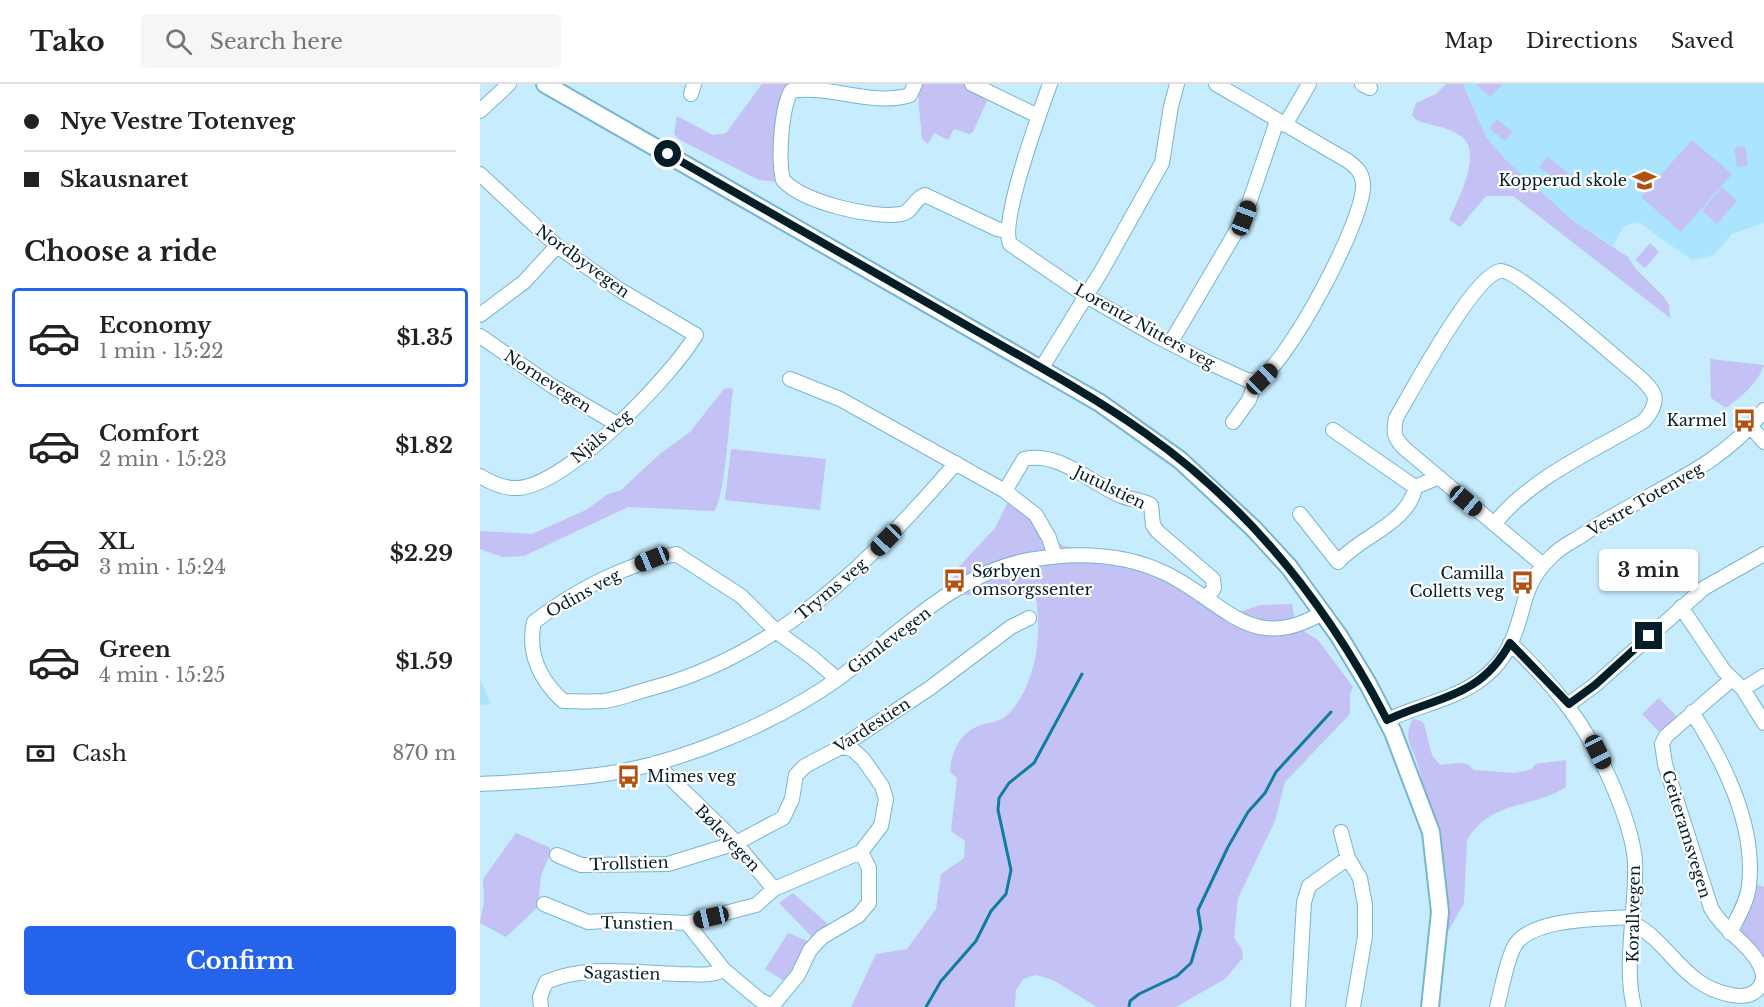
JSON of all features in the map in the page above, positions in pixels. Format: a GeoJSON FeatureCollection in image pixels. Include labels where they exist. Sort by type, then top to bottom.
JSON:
{"type":"FeatureCollection","features":[{"type":"Feature","properties":{"kind":"main road"},"geometry":{"type":"LineString","coordinates":[[545,84],[1100,403],[1189,467],[1253,528],[1289,567],[1368,684],[1387,720],[1431,832],[1440,912],[1430,1007]]}},
{"type":"Feature","properties":{"kind":"street"},"geometry":{"type":"LineString","coordinates":[[480,111],[509,84]]}},
{"type":"Feature","properties":{"kind":"street"},"geometry":{"type":"LineString","coordinates":[[915,84],[910,95],[893,99],[791,91],[783,128],[780,169],[783,180],[801,194],[844,208],[870,213],[901,214],[908,212],[919,197],[926,195],[997,229],[1007,231],[1038,116],[1050,84]]}},
{"type":"Feature","properties":{"kind":"street"},"geometry":{"type":"LineString","coordinates":[[972,84],[1038,116]]}},
{"type":"Feature","properties":{"kind":"street"},"geometry":{"type":"LineString","coordinates":[[1041,369],[1086,296],[1162,163],[1177,84]]}},
{"type":"Feature","properties":{"kind":"street"},"geometry":{"type":"LineString","coordinates":[[1216,84],[1348,161],[1361,174],[1362,200],[1341,254],[1289,345],[1272,370],[1256,381],[1249,400],[1233,422]]}},
{"type":"Feature","properties":{"kind":"street"},"geometry":{"type":"LineString","coordinates":[[1171,342],[1244,218],[1281,123],[1309,84]]}},
{"type":"Feature","properties":{"kind":"street","name":"Nordbyvegen"},"geometry":{"type":"LineString","coordinates":[[480,174],[557,246],[620,290],[696,335]]}},
{"type":"Feature","properties":{"kind":"street","name":"Lorentz Nitters veg"},"geometry":{"type":"LineString","coordinates":[[1007,231],[1010,244],[1016,250],[1086,296],[1203,360],[1247,380],[1256,381]]}},
{"type":"Feature","properties":{"kind":"street"},"geometry":{"type":"LineString","coordinates":[[480,315],[524,282],[557,246]]}},
{"type":"Feature","properties":{"kind":"street"},"geometry":{"type":"LineString","coordinates":[[1494,524],[1512,504],[1543,480],[1644,421],[1653,410],[1656,399],[1651,388],[1637,375],[1511,273],[1501,271],[1487,277],[1462,309],[1396,418],[1393,429],[1396,439],[1439,477],[1543,566]]}},
{"type":"Feature","properties":{"kind":"street","name":"Njåls veg"},"geometry":{"type":"LineString","coordinates":[[480,476],[504,488],[519,488],[541,482],[578,458],[641,402],[687,350],[696,335]]}},
{"type":"Feature","properties":{"kind":"street","name":"Nornevegen"},"geometry":{"type":"LineString","coordinates":[[480,336],[552,386],[617,424]]}},
{"type":"Feature","properties":{"kind":"street"},"geometry":{"type":"LineString","coordinates":[[790,379],[840,399],[1005,491],[1036,515],[1049,538],[1055,556]]}},
{"type":"Feature","properties":{"kind":"street","name":"Vestre Totenveg"},"geometry":{"type":"LineString","coordinates":[[1387,720],[1453,697],[1480,680],[1501,661],[1510,643],[1530,581],[1551,556],[1597,525],[1712,460],[1751,427],[1764,410]]}},
{"type":"Feature","properties":{"kind":"street"},"geometry":{"type":"LineString","coordinates":[[1751,427],[1764,442]]}},
{"type":"Feature","properties":{"kind":"street"},"geometry":{"type":"LineString","coordinates":[[1333,429],[1416,487]]}},
{"type":"Feature","properties":{"kind":"street","name":"Jutulstien"},"geometry":{"type":"LineString","coordinates":[[1005,491],[1024,459],[1030,457],[1070,467],[1121,496],[1146,502],[1151,505],[1153,525],[1158,532],[1213,579],[1214,588],[1207,598]]}},
{"type":"Feature","properties":{"kind":"street","name":"Tryms veg"},"geometry":{"type":"LineString","coordinates":[[777,632],[818,604],[869,558],[910,517],[956,463]]}},
{"type":"Feature","properties":{"kind":"street"},"geometry":{"type":"LineString","coordinates":[[1300,514],[1338,562],[1351,548],[1380,531],[1408,508],[1416,487],[1439,477]]}},
{"type":"Feature","properties":{"kind":"street","name":"Odins veg"},"geometry":{"type":"LineString","coordinates":[[777,632],[717,664],[676,682],[606,700],[563,701],[542,676],[531,653],[534,622],[552,608],[621,572],[652,559],[676,554],[741,596],[777,632],[837,679]]}},
{"type":"Feature","properties":{"kind":"street"},"geometry":{"type":"LineString","coordinates":[[1569,704],[1595,685],[1704,588],[1764,554]]}},
{"type":"Feature","properties":{"kind":"street","name":"Gimlevegen"},"geometry":{"type":"LineString","coordinates":[[480,783],[605,774],[655,763],[760,723],[837,679],[967,581],[1005,565],[1055,556],[1103,556],[1145,566],[1164,573],[1246,624],[1259,629],[1297,625],[1322,613]]}},
{"type":"Feature","properties":{"kind":"street"},"geometry":{"type":"LineString","coordinates":[[1681,607],[1732,679],[1743,689],[1764,723]]}},
{"type":"Feature","properties":{"kind":"street","name":"Vardestien"},"geometry":{"type":"LineString","coordinates":[[736,843],[783,818],[792,800],[796,775],[805,766],[841,747],[930,688],[1011,627],[1029,618]]}},
{"type":"Feature","properties":{"kind":"street","name":"Korallvegen"},"geometry":{"type":"LineString","coordinates":[[1510,643],[1569,704],[1600,757],[1629,830],[1635,860],[1631,961],[1634,1007]]}},
{"type":"Feature","properties":{"kind":"street"},"geometry":{"type":"LineString","coordinates":[[1743,689],[1764,676]]}},
{"type":"Feature","properties":{"kind":"street","name":"Geiteramsvegen"},"geometry":{"type":"LineString","coordinates":[[1633,920],[1647,930],[1690,977],[1707,987],[1736,996],[1749,995],[1761,986],[1764,977],[1757,960],[1718,922],[1702,886],[1665,764],[1662,744],[1666,736],[1732,679]]}},
{"type":"Feature","properties":{"kind":"street"},"geometry":{"type":"LineString","coordinates":[[1692,712],[1718,756],[1747,837],[1749,885],[1745,901],[1730,933]]}},
{"type":"Feature","properties":{"kind":"street","name":"Tunstien"},"geometry":{"type":"LineString","coordinates":[[544,904],[588,922],[622,920],[687,923],[756,905],[774,889],[861,852],[881,826],[886,799],[882,786],[863,759],[852,749],[841,747]]}},
{"type":"Feature","properties":{"kind":"street","name":"Bølevegen"},"geometry":{"type":"LineString","coordinates":[[655,763],[736,843],[774,889]]}},
{"type":"Feature","properties":{"kind":"street"},"geometry":{"type":"LineString","coordinates":[[1341,831],[1348,858],[1360,878],[1365,905],[1365,936],[1353,1007]]}},
{"type":"Feature","properties":{"kind":"street","name":"Trollstien"},"geometry":{"type":"LineString","coordinates":[[557,855],[581,865],[668,864],[736,843]]}},
{"type":"Feature","properties":{"kind":"street"},"geometry":{"type":"LineString","coordinates":[[687,923],[724,970],[760,1000],[773,1006],[798,975],[810,951],[822,937],[858,916],[869,903],[869,867],[861,852]]}},
{"type":"Feature","properties":{"kind":"street"},"geometry":{"type":"LineString","coordinates":[[1298,1007],[1304,907],[1309,886],[1348,858]]}},
{"type":"Feature","properties":{"kind":"street"},"geometry":{"type":"LineString","coordinates":[[1497,1007],[1513,947],[1522,936],[1555,924],[1633,920]]}},
{"type":"Feature","properties":{"kind":"street","name":"Sagastien"},"geometry":{"type":"LineString","coordinates":[[541,1007],[540,997],[546,982],[568,973],[597,971],[703,976],[724,970]]}},
{"type":"Feature","properties":{"kind":"shaded area"},"geometry":{"type":"Polygon","coordinates":[[[762,84],[790,84],[786,100],[786,183],[759,180],[680,140],[674,134],[677,116],[713,135],[726,133],[762,84]]]}},
{"type":"Feature","properties":{"kind":"shaded area"},"geometry":{"type":"Polygon","coordinates":[[[919,84],[964,84],[984,94],[987,101],[973,132],[969,134],[954,129],[948,140],[934,133],[928,144],[922,139],[919,84]]]}},
{"type":"Feature","properties":{"kind":"shaded area"},"geometry":{"type":"Polygon","coordinates":[[[1446,84],[1463,84],[1486,137],[1506,160],[1572,220],[1628,257],[1635,268],[1664,297],[1669,305],[1670,318],[1513,196],[1486,196],[1460,227],[1449,220],[1467,177],[1470,154],[1467,144],[1456,133],[1416,120],[1412,115],[1416,103],[1436,94],[1446,84]]]}},
{"type":"Feature","properties":{"kind":"shaded area","name":"Kopperud skole"},"geometry":{"type":"Polygon","coordinates":[[[1463,84],[1764,84],[1764,223],[1732,234],[1714,255],[1692,260],[1638,222],[1624,226],[1613,246],[1572,220],[1506,160],[1486,137],[1463,84]]]}},
{"type":"Feature","properties":{"kind":"shaded area"},"geometry":{"type":"Polygon","coordinates":[[[1476,84],[1503,84],[1490,97],[1476,84]]]}},
{"type":"Feature","properties":{"kind":"shaded area"},"geometry":{"type":"Polygon","coordinates":[[[1497,119],[1513,132],[1505,141],[1489,128],[1497,119]]]}},
{"type":"Feature","properties":{"kind":"shaded area"},"geometry":{"type":"Polygon","coordinates":[[[1692,140],[1732,174],[1681,232],[1641,197],[1692,140]]]}},
{"type":"Feature","properties":{"kind":"shaded area"},"geometry":{"type":"Polygon","coordinates":[[[1745,146],[1748,165],[1737,167],[1734,148],[1745,146]]]}},
{"type":"Feature","properties":{"kind":"shaded area"},"geometry":{"type":"Polygon","coordinates":[[[1548,157],[1573,177],[1565,187],[1539,167],[1548,157]]]}},
{"type":"Feature","properties":{"kind":"shaded area"},"geometry":{"type":"Polygon","coordinates":[[[1722,187],[1737,201],[1717,224],[1702,211],[1722,187]]]}},
{"type":"Feature","properties":{"kind":"shaded area"},"geometry":{"type":"Polygon","coordinates":[[[1650,243],[1659,252],[1645,268],[1635,260],[1650,243]]]}},
{"type":"Feature","properties":{"kind":"shaded area"},"geometry":{"type":"Polygon","coordinates":[[[1710,359],[1764,366],[1753,384],[1726,408],[1711,398],[1710,359]]]}},
{"type":"Feature","properties":{"kind":"shaded area"},"geometry":{"type":"Polygon","coordinates":[[[724,389],[733,389],[726,454],[721,491],[714,511],[628,507],[524,556],[502,557],[480,549],[480,531],[532,534],[586,510],[608,494],[621,490],[661,453],[690,432],[724,389]]]}},
{"type":"Feature","properties":{"kind":"shaded area"},"geometry":{"type":"Polygon","coordinates":[[[731,449],[826,459],[820,510],[725,500],[731,449]]]}},
{"type":"Feature","properties":{"kind":"shaded area"},"geometry":{"type":"Polygon","coordinates":[[[1009,500],[1046,523],[1063,546],[1139,557],[1231,615],[1260,605],[1292,604],[1296,626],[1318,640],[1353,687],[1350,694],[1350,714],[1285,782],[1275,821],[1238,898],[1234,938],[1242,949],[1243,958],[1225,979],[1176,1007],[1097,1007],[1053,980],[1036,975],[1023,979],[1016,990],[1015,1007],[851,1007],[876,954],[907,949],[936,909],[941,874],[964,858],[965,841],[951,831],[957,778],[950,772],[955,748],[970,731],[1006,716],[1016,705],[1030,677],[1037,646],[1036,599],[998,588],[977,595],[963,595],[954,585],[954,572],[995,528],[1009,500]]]}},
{"type":"Feature","properties":{"kind":"shaded area"},"geometry":{"type":"Polygon","coordinates":[[[480,678],[491,704],[480,705],[480,678]]]}},
{"type":"Feature","properties":{"kind":"shaded area"},"geometry":{"type":"Polygon","coordinates":[[[1659,698],[1679,719],[1662,735],[1642,714],[1659,698]]]}},
{"type":"Feature","properties":{"kind":"shaded area"},"geometry":{"type":"Polygon","coordinates":[[[1413,719],[1424,724],[1432,755],[1440,765],[1458,763],[1467,764],[1474,770],[1515,773],[1532,769],[1535,764],[1566,760],[1566,787],[1540,799],[1500,811],[1477,827],[1467,840],[1464,903],[1449,930],[1445,930],[1446,875],[1441,844],[1408,738],[1413,719]]]}},
{"type":"Feature","properties":{"kind":"shaded area"},"geometry":{"type":"Polygon","coordinates":[[[516,833],[549,847],[551,851],[541,876],[538,907],[506,937],[480,923],[484,901],[483,879],[516,833]]]}},
{"type":"Feature","properties":{"kind":"shaded area"},"geometry":{"type":"Polygon","coordinates":[[[1756,884],[1764,887],[1764,963],[1740,930],[1756,884]]]}},
{"type":"Feature","properties":{"kind":"shaded area"},"geometry":{"type":"Polygon","coordinates":[[[793,893],[831,927],[812,937],[779,903],[793,893]]]}},
{"type":"Feature","properties":{"kind":"shaded area"},"geometry":{"type":"Polygon","coordinates":[[[788,933],[810,942],[784,981],[765,969],[788,933]]]}},
{"type":"Feature","properties":{"kind":"waterway"},"geometry":{"type":"LineString","coordinates":[[926,1007],[941,981],[976,941],[991,911],[1006,894],[1011,870],[998,810],[999,798],[1009,783],[1034,763],[1082,674]]}},
{"type":"Feature","properties":{"kind":"waterway"},"geometry":{"type":"LineString","coordinates":[[1129,1007],[1130,1001],[1139,994],[1177,976],[1191,963],[1201,929],[1198,910],[1228,847],[1248,812],[1265,793],[1276,772],[1331,712]]}},
{"type":"Feature","properties":{"kind":"place","name":"Kopperud skole"},"geometry":{"type":"Point","coordinates":[1645,180]}},
{"type":"Feature","properties":{"kind":"place","name":"Karmel"},"geometry":{"type":"Point","coordinates":[1745,420]}},
{"type":"Feature","properties":{"kind":"place","name":"Sørbyen omsorgssenter"},"geometry":{"type":"Point","coordinates":[954,580]}},
{"type":"Feature","properties":{"kind":"place","name":"Camilla Colletts veg"},"geometry":{"type":"Point","coordinates":[1522,582]}},
{"type":"Feature","properties":{"kind":"place","name":"Mimes veg"},"geometry":{"type":"Point","coordinates":[629,776]}},
{"type":"Feature","properties":{"kind":"route"},"geometry":{"type":"LineString","coordinates":[[668,154],[1100,403],[1180,460],[1223,498],[1289,567],[1339,636],[1387,720],[1453,697],[1480,680],[1501,661],[1510,643],[1569,704],[1595,685],[1649,636]]}}]}
